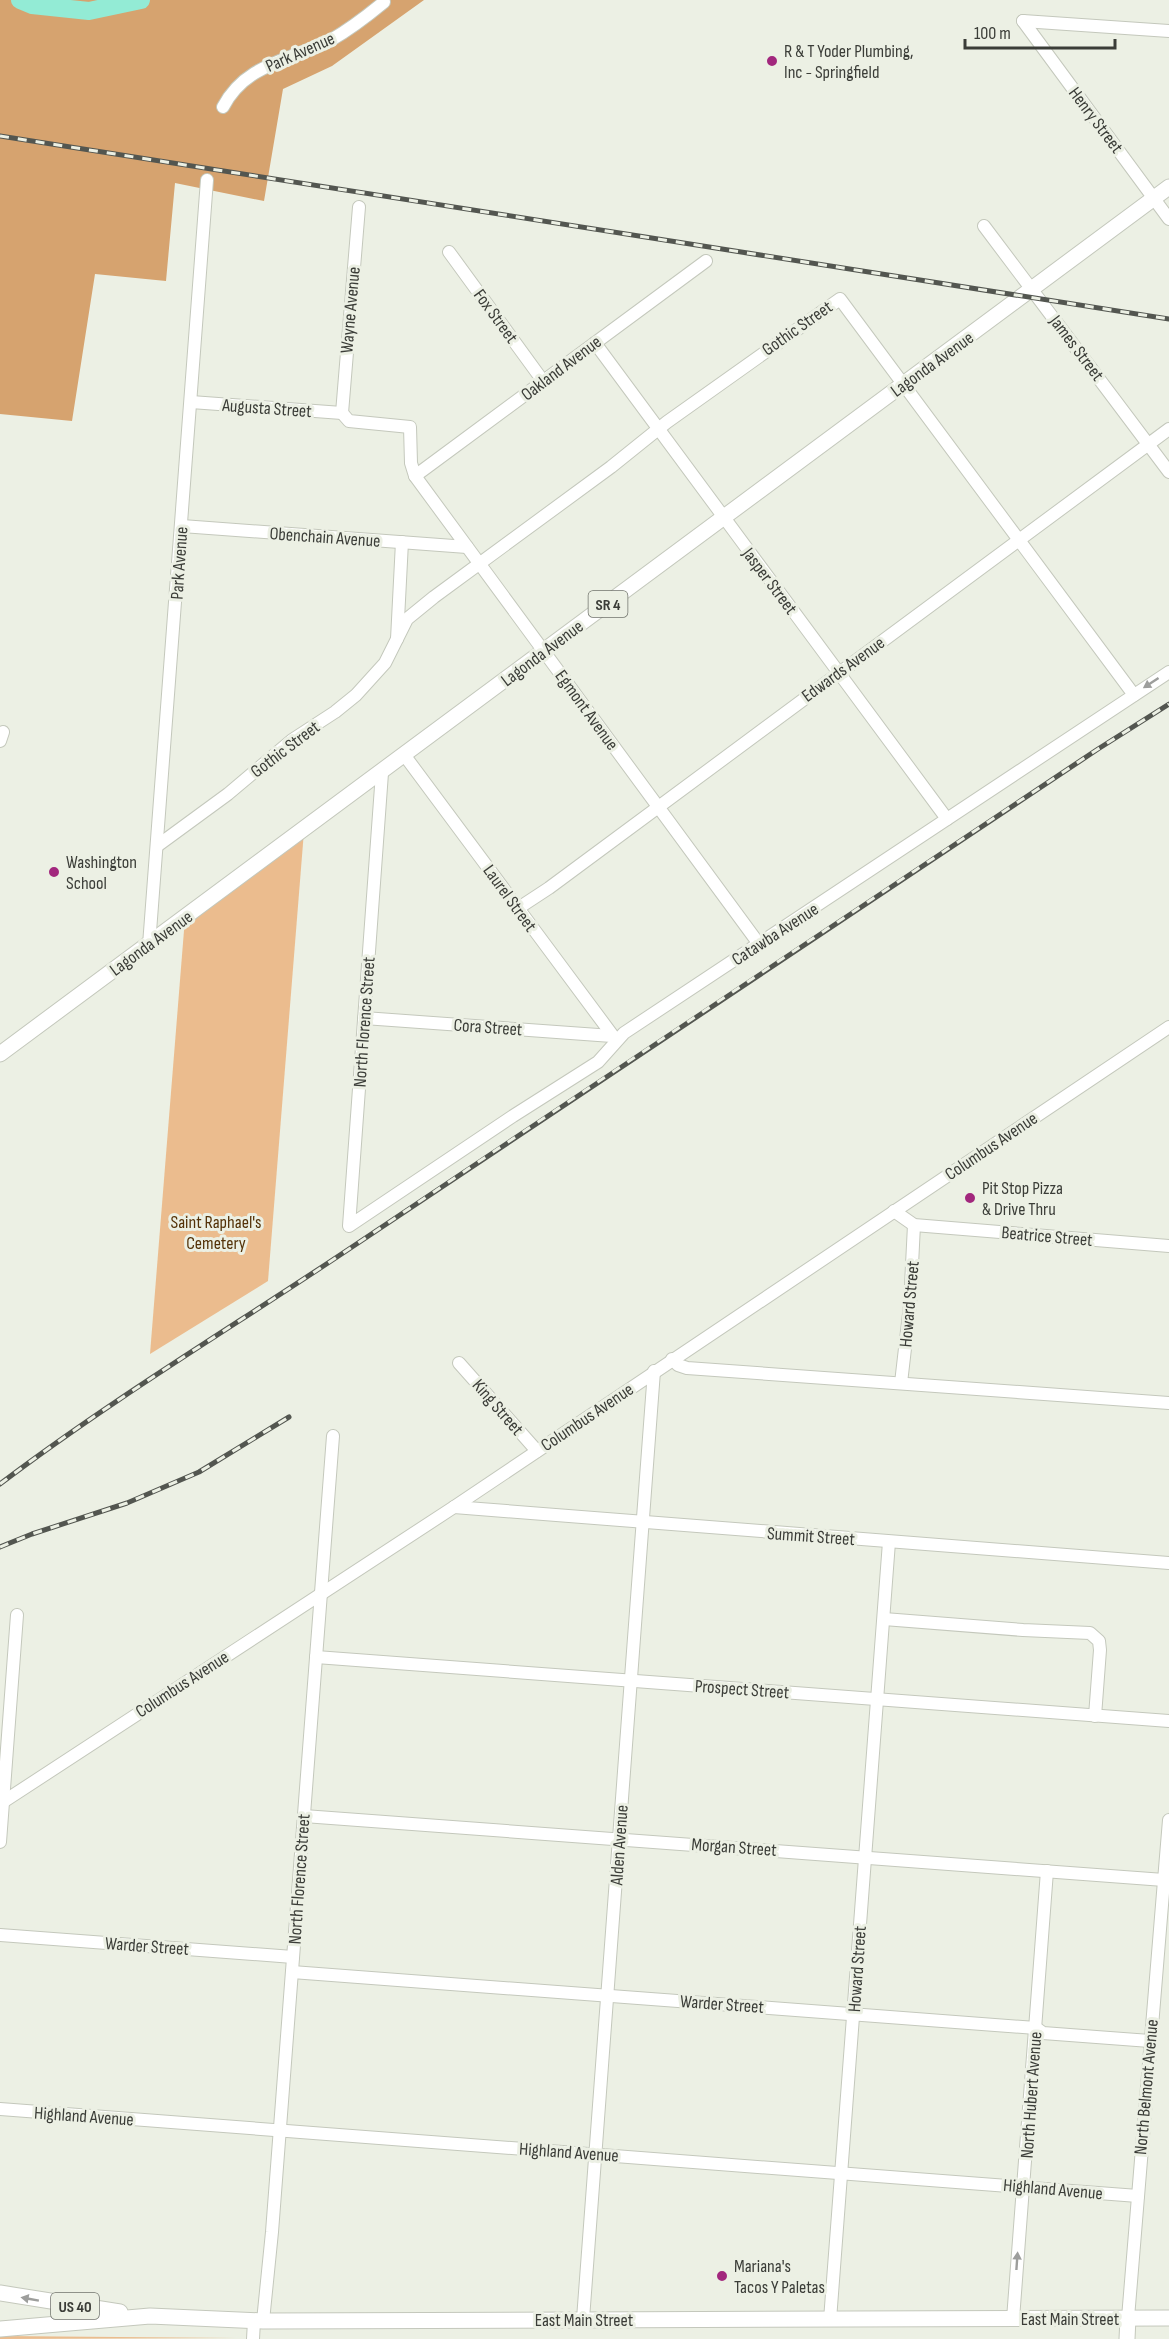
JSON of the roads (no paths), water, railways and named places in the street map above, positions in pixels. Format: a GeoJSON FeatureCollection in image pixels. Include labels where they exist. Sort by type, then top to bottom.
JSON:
{"type":"FeatureCollection","features":[{"type":"Feature","properties":{"kind":"main road","name":"Lagonda Avenue"},"geometry":{"type":"LineString","coordinates":[[0,1054],[405,756],[1169,187]]}},
{"type":"Feature","properties":{"kind":"main road","name":"US 40"},"geometry":{"type":"LineString","coordinates":[[0,2293],[150,2316]]}},
{"type":"Feature","properties":{"kind":"main road","name":"East Main Street"},"geometry":{"type":"LineString","coordinates":[[0,2329],[150,2316],[258,2321],[1169,2318]]}},
{"type":"Feature","properties":{"kind":"main road"},"geometry":{"type":"LineString","coordinates":[[1127,2339],[1128,2319]]}},
{"type":"Feature","properties":{"kind":"main road","name":"US 40"},"geometry":{"type":"LineString","coordinates":[[0,2320],[47,2324]]}},
{"type":"Feature","properties":{"kind":"street","name":"Park Avenue"},"geometry":{"type":"LineString","coordinates":[[223,107],[230,92],[241,81],[260,69],[329,41],[366,17],[384,2]]}},
{"type":"Feature","properties":{"kind":"street","name":"Henry Street"},"geometry":{"type":"LineString","coordinates":[[1169,32],[1023,21],[1169,219]]}},
{"type":"Feature","properties":{"kind":"street","name":"Park Avenue"},"geometry":{"type":"LineString","coordinates":[[149,945],[207,180]]}},
{"type":"Feature","properties":{"kind":"street","name":"Wayne Avenue"},"geometry":{"type":"LineString","coordinates":[[342,413],[359,207]]}},
{"type":"Feature","properties":{"kind":"street","name":"James Street"},"geometry":{"type":"LineString","coordinates":[[984,226],[1034,289],[1169,472]]}},
{"type":"Feature","properties":{"kind":"street","name":"Fox Street"},"geometry":{"type":"LineString","coordinates":[[449,252],[543,381]]}},
{"type":"Feature","properties":{"kind":"street","name":"Oakland Avenue"},"geometry":{"type":"LineString","coordinates":[[415,476],[706,261]]}},
{"type":"Feature","properties":{"kind":"street","name":"Gothic Street"},"geometry":{"type":"LineString","coordinates":[[157,846],[228,794],[292,740],[356,695],[385,663],[407,619],[658,429],[840,299],[1134,695]]}},
{"type":"Feature","properties":{"kind":"street","name":"Jasper Street"},"geometry":{"type":"LineString","coordinates":[[595,343],[947,819]]}},
{"type":"Feature","properties":{"kind":"street","name":"Augusta Street"},"geometry":{"type":"LineString","coordinates":[[191,402],[342,413],[349,421],[410,427],[411,463],[415,476]]}},
{"type":"Feature","properties":{"kind":"street","name":"Edwards Avenue"},"geometry":{"type":"LineString","coordinates":[[518,909],[1169,429]]}},
{"type":"Feature","properties":{"kind":"street","name":"Egmont Avenue"},"geometry":{"type":"LineString","coordinates":[[415,476],[759,944]]}},
{"type":"Feature","properties":{"kind":"street","name":"Obenchain Avenue"},"geometry":{"type":"LineString","coordinates":[[182,526],[467,547]]}},
{"type":"Feature","properties":{"kind":"street","name":"Gothic Street"},"geometry":{"type":"LineString","coordinates":[[397,639],[402,542]]}},
{"type":"Feature","properties":{"kind":"street","name":"Catawba Avenue"},"geometry":{"type":"LineString","coordinates":[[386,1201],[598,1062],[610,1052],[614,1038],[1169,672]]}},
{"type":"Feature","properties":{"kind":"street","name":"Laurel Street"},"geometry":{"type":"LineString","coordinates":[[405,756],[614,1038]]}},
{"type":"Feature","properties":{"kind":"street","name":"North Florence Street"},"geometry":{"type":"LineString","coordinates":[[382,773],[349,1226],[386,1201]]}},
{"type":"Feature","properties":{"kind":"street","name":"Cora Street"},"geometry":{"type":"LineString","coordinates":[[364,1018],[614,1038]]}},
{"type":"Feature","properties":{"kind":"street","name":"Columbus Avenue"},"geometry":{"type":"LineString","coordinates":[[3,1802],[454,1507],[1169,1026]]}},
{"type":"Feature","properties":{"kind":"street"},"geometry":{"type":"LineString","coordinates":[[894,1211],[914,1225]]}},
{"type":"Feature","properties":{"kind":"street","name":"Beatrice Street"},"geometry":{"type":"LineString","coordinates":[[914,1225],[1169,1246]]}},
{"type":"Feature","properties":{"kind":"street","name":"Howard Street"},"geometry":{"type":"LineString","coordinates":[[901,1383],[910,1305],[914,1225]]}},
{"type":"Feature","properties":{"kind":"street"},"geometry":{"type":"LineString","coordinates":[[672,1359],[678,1365],[687,1368],[1169,1403]]}},
{"type":"Feature","properties":{"kind":"street","name":"King Street"},"geometry":{"type":"LineString","coordinates":[[459,1363],[537,1451]]}},
{"type":"Feature","properties":{"kind":"street","name":"Alden Avenue"},"geometry":{"type":"LineString","coordinates":[[583,2319],[654,1371]]}},
{"type":"Feature","properties":{"kind":"street","name":"North Florence Street"},"geometry":{"type":"LineString","coordinates":[[253,2339],[258,2321],[280,2131],[333,1436]]}},
{"type":"Feature","properties":{"kind":"street","name":"Summit Street"},"geometry":{"type":"LineString","coordinates":[[454,1507],[1169,1563]]}},
{"type":"Feature","properties":{"kind":"street","name":"Howard Street"},"geometry":{"type":"LineString","coordinates":[[830,2320],[889,1542]]}},
{"type":"Feature","properties":{"kind":"street"},"geometry":{"type":"LineString","coordinates":[[0,1842],[17,1615]]}},
{"type":"Feature","properties":{"kind":"street"},"geometry":{"type":"LineString","coordinates":[[884,1618],[1003,1629],[1090,1633],[1099,1641],[1100,1650],[1095,1716]]}},
{"type":"Feature","properties":{"kind":"street","name":"Prospect Street"},"geometry":{"type":"LineString","coordinates":[[316,1657],[1169,1721]]}},
{"type":"Feature","properties":{"kind":"street","name":"Morgan Street"},"geometry":{"type":"LineString","coordinates":[[304,1816],[1164,1880]]}},
{"type":"Feature","properties":{"kind":"street","name":"North Belmont Avenue"},"geometry":{"type":"LineString","coordinates":[[1128,2319],[1169,1820]]}},
{"type":"Feature","properties":{"kind":"street","name":"North Hubert Avenue"},"geometry":{"type":"LineString","coordinates":[[1013,2319],[1047,1871]]}},
{"type":"Feature","properties":{"kind":"street","name":"Warder Street"},"geometry":{"type":"LineString","coordinates":[[0,1935],[293,1957]]}},
{"type":"Feature","properties":{"kind":"street","name":"Warder Street"},"geometry":{"type":"LineString","coordinates":[[292,1972],[1036,2028],[1043,2034],[1150,2042]]}},
{"type":"Feature","properties":{"kind":"street","name":"Highland Avenue"},"geometry":{"type":"LineString","coordinates":[[0,2109],[1138,2196]]}},
{"type":"Feature","properties":{"kind":"waterway"},"geometry":{"type":"LineString","coordinates":[[20,0],[32,5],[89,11],[141,0]]}},
{"type":"Feature","properties":{"kind":"railway"},"geometry":{"type":"LineString","coordinates":[[0,136],[1169,319]]}},
{"type":"Feature","properties":{"kind":"railway"},"geometry":{"type":"LineString","coordinates":[[0,1484],[132,1391],[1169,704]]}},
{"type":"Feature","properties":{"kind":"railway"},"geometry":{"type":"LineString","coordinates":[[0,1547],[32,1534],[127,1503],[199,1472],[289,1417]]}},
{"type":"Feature","properties":{"kind":"place","name":"R & T Yoder Plumbing, Inc - Springfield"},"geometry":{"type":"Point","coordinates":[772,61]}},
{"type":"Feature","properties":{"kind":"place","name":"Washington School"},"geometry":{"type":"Point","coordinates":[54,872]}},
{"type":"Feature","properties":{"kind":"place","name":"Pit Stop Pizza & Drive Thru"},"geometry":{"type":"Point","coordinates":[970,1198]}},
{"type":"Feature","properties":{"kind":"place","name":"Mariana's Tacos Y Paletas"},"geometry":{"type":"Point","coordinates":[722,2276]}},
{"type":"Feature","properties":{"kind":"park label","name":"Saint Raphael's Cemetery"},"geometry":{"type":"Point","coordinates":[216,1232]}}]}
